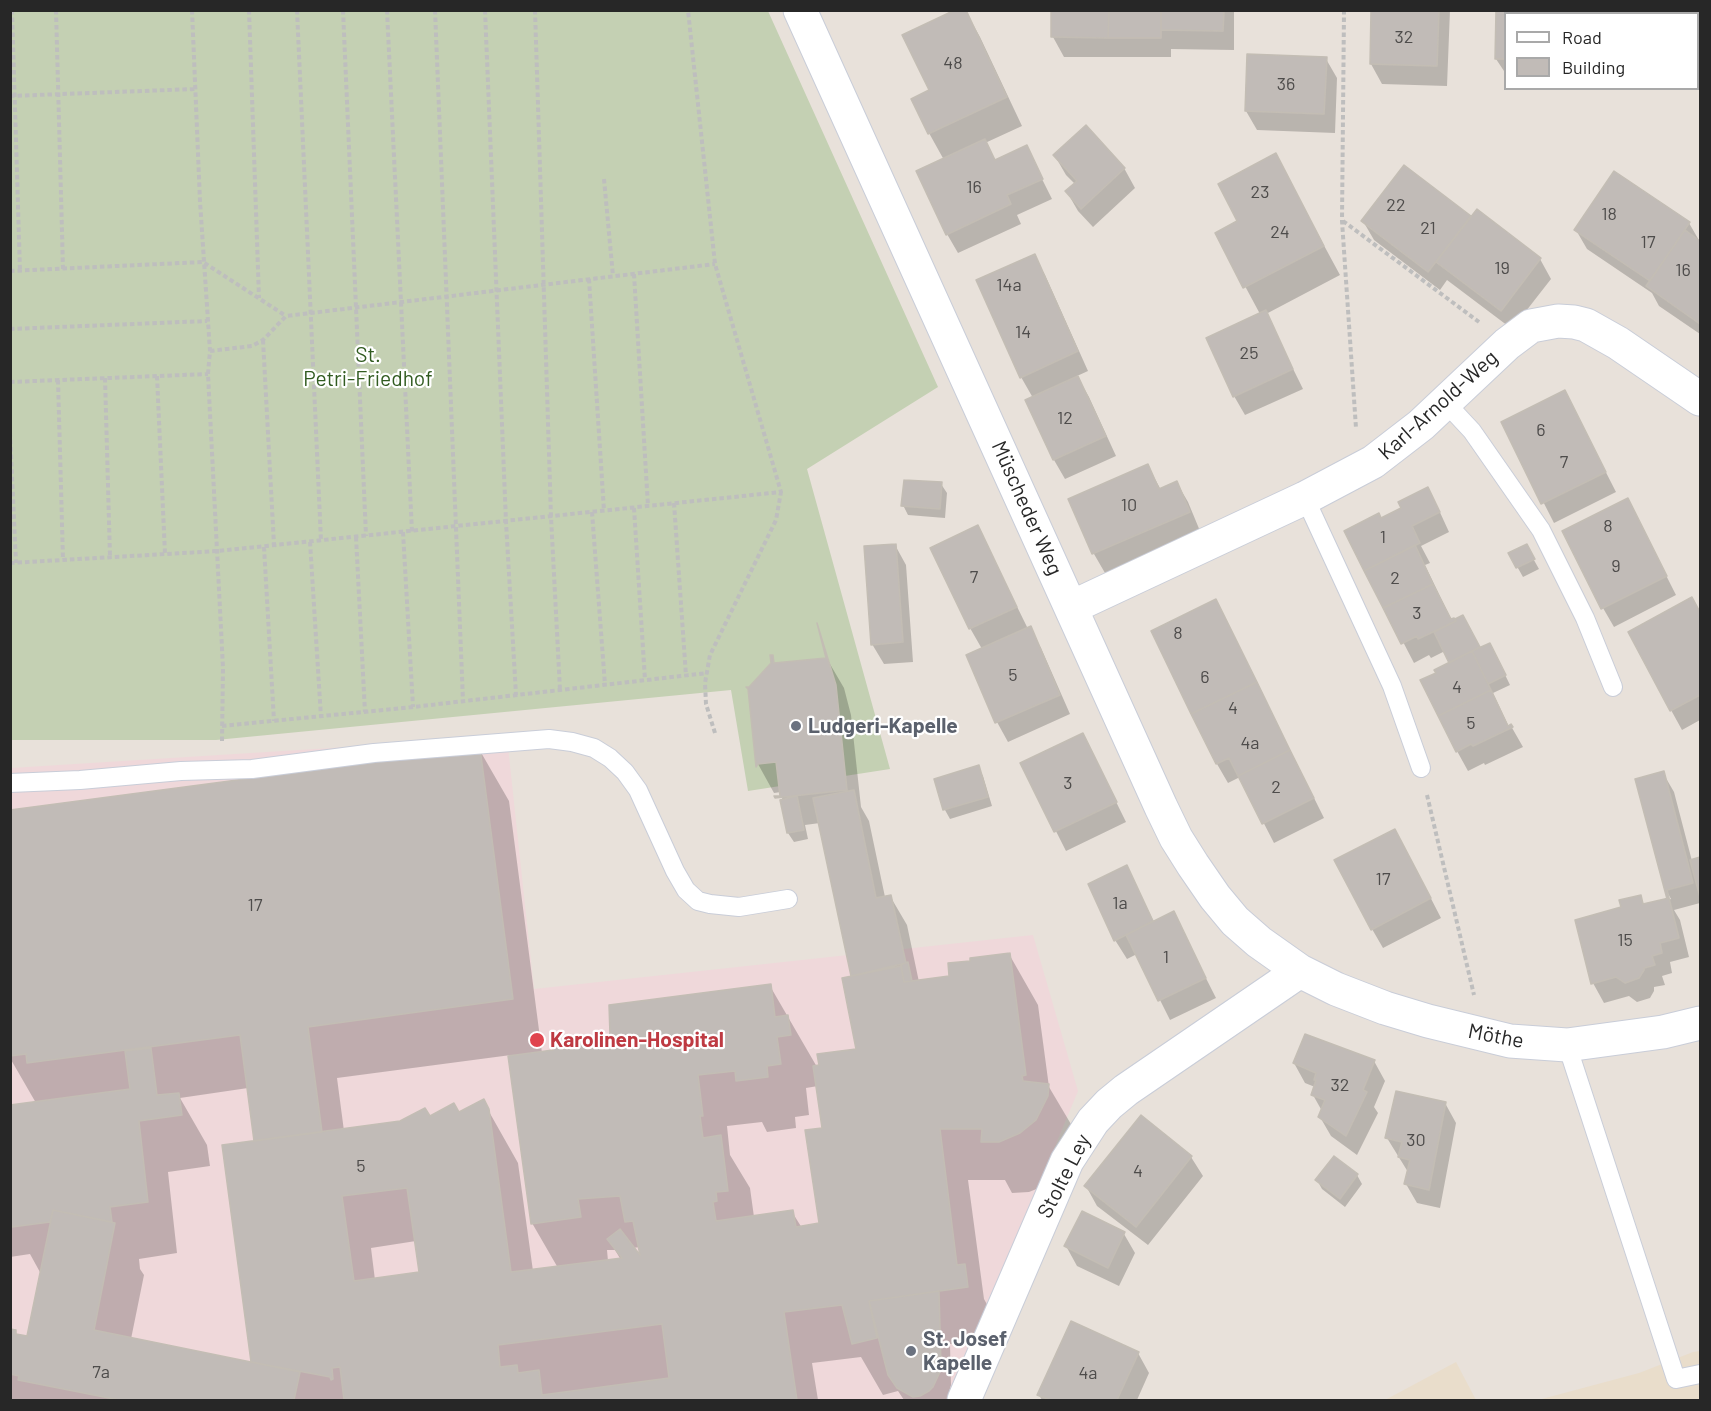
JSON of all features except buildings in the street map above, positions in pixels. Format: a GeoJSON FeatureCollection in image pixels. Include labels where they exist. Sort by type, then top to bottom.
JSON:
{"type":"FeatureCollection","features":[{"type":"Feature","properties":{"kind":"street","name":"Müscheder Weg"},"geometry":{"type":"LineString","coordinates":[[800,10],[1161,807],[1187,856],[1215,897],[1235,921],[1259,942],[1300,971]]}},
{"type":"Feature","properties":{"kind":"street","name":"Karl-Arnold-Weg"},"geometry":{"type":"LineString","coordinates":[[1072,607],[1305,498],[1358,470],[1393,448],[1519,333],[1531,327],[1558,321],[1580,323],[1618,343],[1701,399]]}},
{"type":"Feature","properties":{"kind":"street","name":"Möthe"},"geometry":{"type":"LineString","coordinates":[[1300,971],[1336,989],[1385,1008],[1484,1035],[1528,1043],[1567,1045],[1641,1035],[1701,1023]]}},
{"type":"Feature","properties":{"kind":"street","name":"Stolte Ley"},"geometry":{"type":"LineString","coordinates":[[964,1401],[1067,1161],[1093,1121],[1126,1090],[1300,971]]}},
{"type":"Feature","properties":{"kind":"lane"},"geometry":{"type":"LineString","coordinates":[[1445,402],[1477,438],[1541,530],[1585,618],[1613,687]]}},
{"type":"Feature","properties":{"kind":"lane"},"geometry":{"type":"LineString","coordinates":[[1305,498],[1392,686],[1420,768]]}},
{"type":"Feature","properties":{"kind":"lane"},"geometry":{"type":"LineString","coordinates":[[10,783],[68,781],[181,771],[252,769],[374,753],[549,739],[573,742],[594,748],[610,758],[625,772],[638,790],[675,871],[686,890],[698,901],[739,907],[788,899]]}},
{"type":"Feature","properties":{"kind":"lane"},"geometry":{"type":"LineString","coordinates":[[1567,1045],[1677,1379],[1701,1374]]}},
{"type":"Feature","properties":{"kind":"path"},"geometry":{"type":"LineString","coordinates":[[12,10],[20,271]]}},
{"type":"Feature","properties":{"kind":"path"},"geometry":{"type":"LineString","coordinates":[[56,10],[63,269]]}},
{"type":"Feature","properties":{"kind":"path"},"geometry":{"type":"LineString","coordinates":[[192,10],[203,262],[210,351],[208,374],[223,668],[222,770]]}},
{"type":"Feature","properties":{"kind":"path"},"geometry":{"type":"LineString","coordinates":[[249,10],[259,298]]}},
{"type":"Feature","properties":{"kind":"path"},"geometry":{"type":"LineString","coordinates":[[297,10],[321,541]]}},
{"type":"Feature","properties":{"kind":"path"},"geometry":{"type":"LineString","coordinates":[[343,10],[366,536]]}},
{"type":"Feature","properties":{"kind":"path"},"geometry":{"type":"LineString","coordinates":[[387,10],[412,532]]}},
{"type":"Feature","properties":{"kind":"path"},"geometry":{"type":"LineString","coordinates":[[435,10],[463,701]]}},
{"type":"Feature","properties":{"kind":"path"},"geometry":{"type":"LineString","coordinates":[[485,10],[506,522],[516,695]]}},
{"type":"Feature","properties":{"kind":"path"},"geometry":{"type":"LineString","coordinates":[[535,10],[551,517],[561,690]]}},
{"type":"Feature","properties":{"kind":"path"},"geometry":{"type":"LineString","coordinates":[[688,10],[715,264],[781,492],[776,520],[710,655],[706,704],[715,733]]}},
{"type":"Feature","properties":{"kind":"path"},"geometry":{"type":"LineString","coordinates":[[1344,10],[1342,221],[1358,470]]}},
{"type":"Feature","properties":{"kind":"path"},"geometry":{"type":"LineString","coordinates":[[13,96],[195,89]]}},
{"type":"Feature","properties":{"kind":"path"},"geometry":{"type":"LineString","coordinates":[[604,179],[613,276]]}},
{"type":"Feature","properties":{"kind":"path"},"geometry":{"type":"LineString","coordinates":[[1342,221],[1507,344]]}},
{"type":"Feature","properties":{"kind":"path"},"geometry":{"type":"LineString","coordinates":[[10,272],[203,262],[286,316]]}},
{"type":"Feature","properties":{"kind":"path"},"geometry":{"type":"LineString","coordinates":[[210,351],[252,346],[263,340],[286,316],[715,264]]}},
{"type":"Feature","properties":{"kind":"path"},"geometry":{"type":"LineString","coordinates":[[634,274],[648,506]]}},
{"type":"Feature","properties":{"kind":"path"},"geometry":{"type":"LineString","coordinates":[[589,279],[604,511]]}},
{"type":"Feature","properties":{"kind":"path"},"geometry":{"type":"LineString","coordinates":[[10,329],[207,321]]}},
{"type":"Feature","properties":{"kind":"path"},"geometry":{"type":"LineString","coordinates":[[263,340],[274,545]]}},
{"type":"Feature","properties":{"kind":"path"},"geometry":{"type":"LineString","coordinates":[[10,381],[208,374]]}},
{"type":"Feature","properties":{"kind":"path"},"geometry":{"type":"LineString","coordinates":[[157,376],[165,554]]}},
{"type":"Feature","properties":{"kind":"path"},"geometry":{"type":"LineString","coordinates":[[105,378],[110,557]]}},
{"type":"Feature","properties":{"kind":"path"},"geometry":{"type":"LineString","coordinates":[[58,380],[63,560]]}},
{"type":"Feature","properties":{"kind":"path"},"geometry":{"type":"LineString","coordinates":[[10,432],[13,563],[264,547],[781,492]]}},
{"type":"Feature","properties":{"kind":"path"},"geometry":{"type":"LineString","coordinates":[[674,503],[686,676]]}},
{"type":"Feature","properties":{"kind":"path"},"geometry":{"type":"LineString","coordinates":[[634,508],[645,681]]}},
{"type":"Feature","properties":{"kind":"path"},"geometry":{"type":"LineString","coordinates":[[592,512],[605,685]]}},
{"type":"Feature","properties":{"kind":"path"},"geometry":{"type":"LineString","coordinates":[[403,532],[413,707]]}},
{"type":"Feature","properties":{"kind":"path"},"geometry":{"type":"LineString","coordinates":[[356,537],[365,712]]}},
{"type":"Feature","properties":{"kind":"path"},"geometry":{"type":"LineString","coordinates":[[310,542],[321,717]]}},
{"type":"Feature","properties":{"kind":"path"},"geometry":{"type":"LineString","coordinates":[[264,547],[273,721]]}},
{"type":"Feature","properties":{"kind":"path"},"geometry":{"type":"LineString","coordinates":[[222,726],[413,707],[707,673]]}},
{"type":"Feature","properties":{"kind":"path"},"geometry":{"type":"LineString","coordinates":[[1420,768],[1484,1035]]}},
{"type":"Feature","properties":{"kind":"shaded area","name":"Karolinen-Hospital"},"geometry":{"type":"Polygon","coordinates":[[[507,737],[534,989],[1033,935],[1078,1091],[950,1400],[11,1400],[11,768],[507,737]]]}},
{"type":"Feature","properties":{"kind":"shaded area"},"geometry":{"type":"Polygon","coordinates":[[[1700,1351],[1700,1400],[1538,1400],[1639,1373],[1700,1351]]]}},
{"type":"Feature","properties":{"kind":"shaded area"},"geometry":{"type":"Polygon","coordinates":[[[1456,1362],[1476,1400],[1385,1400],[1456,1362]]]}},
{"type":"Feature","properties":{"kind":"green space","name":"St. Petri-Friedhof"},"geometry":{"type":"Polygon","coordinates":[[[11,11],[768,11],[938,387],[807,469],[890,769],[748,791],[731,690],[216,740],[11,740],[11,11]]]}},
{"type":"Feature","properties":{"kind":"place","name":"Ludgeri-Kapelle"},"geometry":{"type":"Point","coordinates":[796,726]}},
{"type":"Feature","properties":{"kind":"place","name":"Karolinen-Hospital"},"geometry":{"type":"Point","coordinates":[537,1040]}},
{"type":"Feature","properties":{"kind":"place","name":"St. Josef Kapelle"},"geometry":{"type":"Point","coordinates":[911,1351]}}]}
